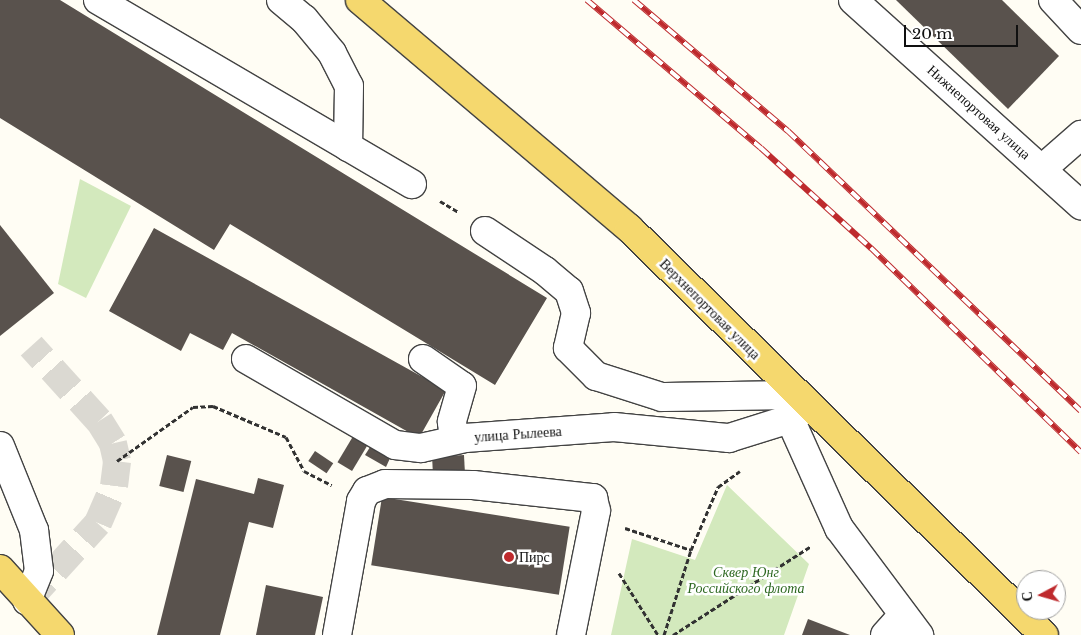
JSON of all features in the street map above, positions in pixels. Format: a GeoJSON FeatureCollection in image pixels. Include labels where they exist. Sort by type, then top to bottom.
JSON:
{"type":"FeatureCollection","features":[{"type":"Feature","properties":{"kind":"main road","name":"Верхнепортовая улица"},"geometry":{"type":"LineString","coordinates":[[360,0],[629,228],[798,407],[1044,635]]}},
{"type":"Feature","properties":{"kind":"main road"},"geometry":{"type":"LineString","coordinates":[[0,569],[26,601],[60,635]]}},
{"type":"Feature","properties":{"kind":"street"},"geometry":{"type":"LineString","coordinates":[[98,0],[412,184]]}},
{"type":"Feature","properties":{"kind":"street"},"geometry":{"type":"LineString","coordinates":[[281,0],[304,19],[332,53],[349,86],[348,147]]}},
{"type":"Feature","properties":{"kind":"street","name":"Нижнепортовая улица"},"geometry":{"type":"LineString","coordinates":[[853,0],[1081,204]]}},
{"type":"Feature","properties":{"kind":"street"},"geometry":{"type":"LineString","coordinates":[[1053,0],[1081,30]]}},
{"type":"Feature","properties":{"kind":"street"},"geometry":{"type":"LineString","coordinates":[[1042,169],[1081,135]]}},
{"type":"Feature","properties":{"kind":"street"},"geometry":{"type":"LineString","coordinates":[[485,230],[545,271],[569,291],[576,313],[568,348],[596,376],[662,397],[798,407],[839,528],[911,625],[885,635]]}},
{"type":"Feature","properties":{"kind":"street","name":"улица Рылеева"},"geometry":{"type":"LineString","coordinates":[[246,359],[395,445],[421,448],[454,440],[614,428],[729,438],[798,407]]}},
{"type":"Feature","properties":{"kind":"street"},"geometry":{"type":"LineString","coordinates":[[423,359],[462,386],[452,422],[454,440]]}},
{"type":"Feature","properties":{"kind":"street"},"geometry":{"type":"LineString","coordinates":[[0,446],[34,530],[38,571],[26,601]]}},
{"type":"Feature","properties":{"kind":"street"},"geometry":{"type":"LineString","coordinates":[[337,635],[361,501],[367,491],[385,484],[473,485],[592,498],[596,511],[571,635]]}},
{"type":"Feature","properties":{"kind":"path"},"geometry":{"type":"LineString","coordinates":[[117,461],[193,407],[213,406],[286,437],[304,471],[361,501]]}},
{"type":"Feature","properties":{"kind":"path"},"geometry":{"type":"LineString","coordinates":[[664,635],[691,550],[718,487],[746,466]]}},
{"type":"Feature","properties":{"kind":"path"},"geometry":{"type":"LineString","coordinates":[[618,526],[691,550]]}},
{"type":"Feature","properties":{"kind":"path"},"geometry":{"type":"LineString","coordinates":[[673,635],[804,550]]}},
{"type":"Feature","properties":{"kind":"path"},"geometry":{"type":"LineString","coordinates":[[616,568],[658,635]]}},
{"type":"Feature","properties":{"kind":"green space"},"geometry":{"type":"Polygon","coordinates":[[[80,179],[131,206],[86,298],[58,284],[80,179]]]}},
{"type":"Feature","properties":{"kind":"green space","name":"Сквер Юнг Российского флота"},"geometry":{"type":"Polygon","coordinates":[[[727,485],[809,564],[784,635],[611,635],[632,539],[695,560],[727,485]]]}},
{"type":"Feature","properties":{"kind":"building"},"geometry":{"type":"Polygon","coordinates":[[[0,0],[60,0],[547,298],[495,385],[230,224],[214,250],[0,118],[0,0]]]}},
{"type":"Feature","properties":{"kind":"building"},"geometry":{"type":"Polygon","coordinates":[[[896,0],[1002,0],[1059,56],[1008,109],[896,0]]]}},
{"type":"Feature","properties":{"kind":"building"},"geometry":{"type":"Polygon","coordinates":[[[0,225],[54,293],[0,336],[0,225]]]}},
{"type":"Feature","properties":{"kind":"building"},"geometry":{"type":"Polygon","coordinates":[[[154,228],[446,390],[419,438],[232,333],[223,350],[190,333],[181,351],[109,311],[154,228]]]}},
{"type":"Feature","properties":{"kind":"building"},"geometry":{"type":"Polygon","coordinates":[[[355,433],[370,442],[352,471],[337,462],[355,433]]]}},
{"type":"Feature","properties":{"kind":"building"},"geometry":{"type":"Polygon","coordinates":[[[372,444],[391,456],[386,467],[365,455],[372,444]]]}},
{"type":"Feature","properties":{"kind":"building"},"geometry":{"type":"Polygon","coordinates":[[[315,451],[333,463],[327,473],[308,461],[315,451]]]}},
{"type":"Feature","properties":{"kind":"building"},"geometry":{"type":"Polygon","coordinates":[[[167,455],[191,461],[184,492],[159,486],[167,455]]]}},
{"type":"Feature","properties":{"kind":"building"},"geometry":{"type":"Polygon","coordinates":[[[464,455],[465,473],[433,475],[432,457],[464,455]]]}},
{"type":"Feature","properties":{"kind":"building"},"geometry":{"type":"Polygon","coordinates":[[[258,478],[284,485],[273,528],[249,522],[220,635],[157,635],[196,479],[254,494],[258,478]]]}},
{"type":"Feature","properties":{"kind":"building"},"geometry":{"type":"Polygon","coordinates":[[[382,497],[570,527],[559,595],[371,565],[382,497]]]}},
{"type":"Feature","properties":{"kind":"building"},"geometry":{"type":"Polygon","coordinates":[[[266,585],[323,597],[315,635],[256,635],[266,585]]]}},
{"type":"Feature","properties":{"kind":"building"},"geometry":{"type":"Polygon","coordinates":[[[808,619],[850,635],[802,635],[808,619]]]}},
{"type":"Feature","properties":{"kind":"tunnel"},"geometry":{"type":"LineString","coordinates":[[27,601],[98,523],[114,486],[117,461],[113,443],[99,421],[31,346]]}},
{"type":"Feature","properties":{"kind":"railway"},"geometry":{"type":"LineString","coordinates":[[587,0],[761,148],[871,248],[1081,452]]}},
{"type":"Feature","properties":{"kind":"railway"},"geometry":{"type":"LineString","coordinates":[[634,0],[788,131],[1081,411]]}},
{"type":"Feature","properties":{"kind":"place","name":"Пирс"},"geometry":{"type":"Point","coordinates":[509,557]}}]}
